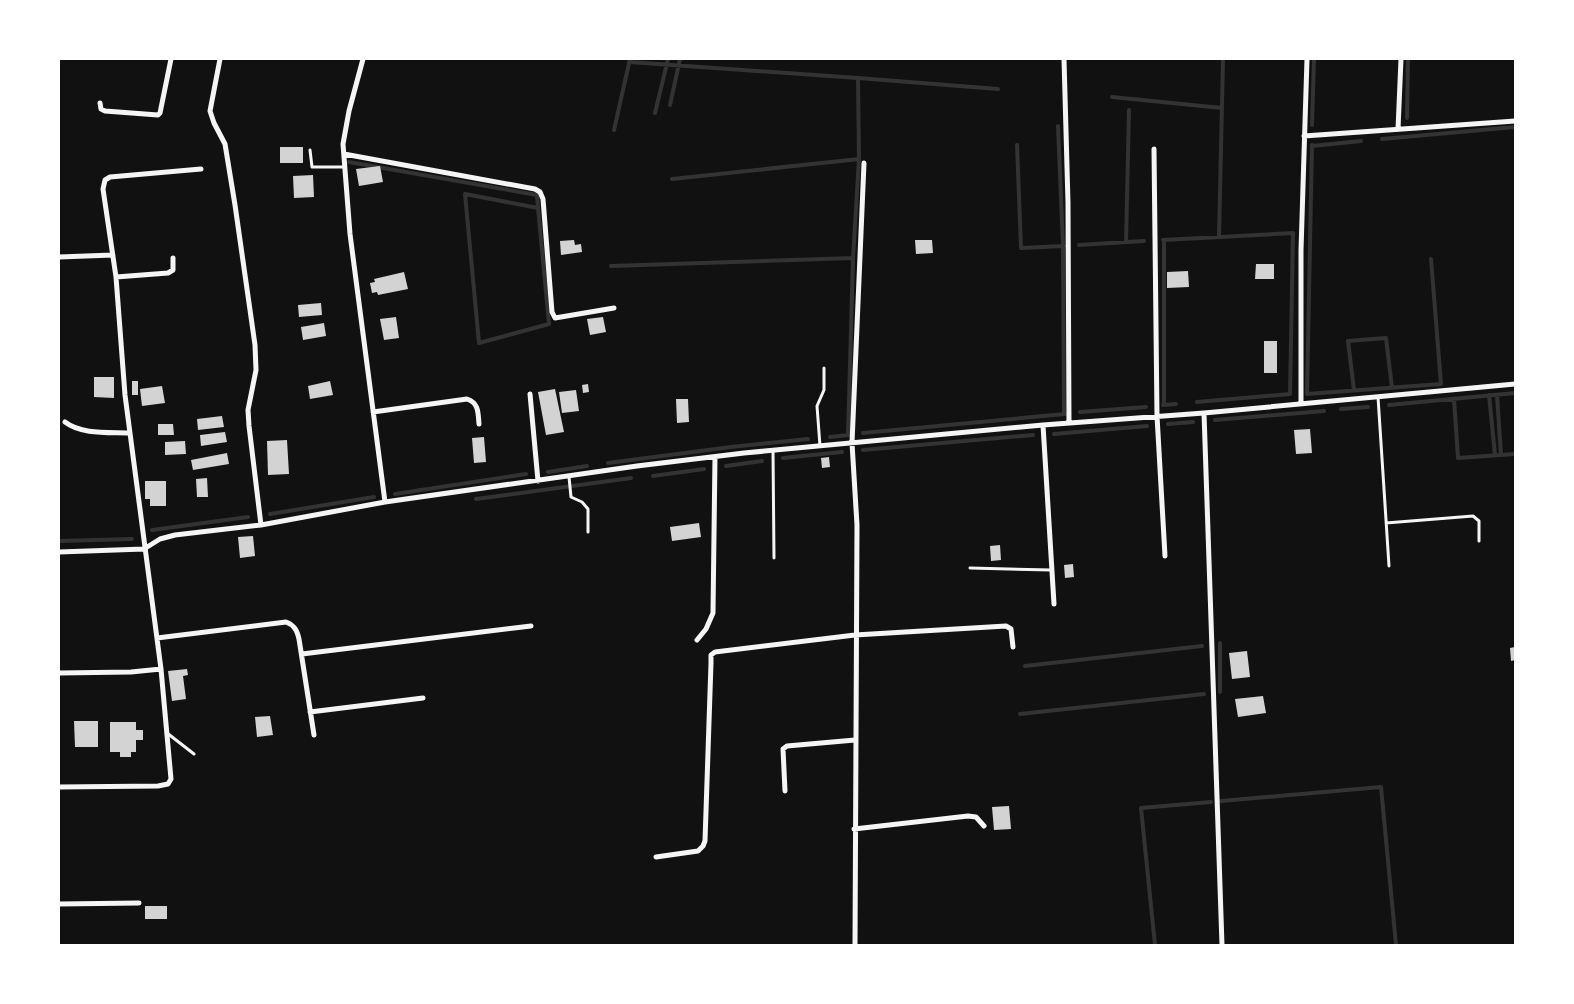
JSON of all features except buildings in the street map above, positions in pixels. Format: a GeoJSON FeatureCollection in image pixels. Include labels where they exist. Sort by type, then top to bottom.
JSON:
{"type":"FeatureCollection","features":[{"type":"Feature","properties":{"kind":"street"},"geometry":{"type":"LineString","coordinates":[[100,103],[101,108],[105,111],[158,115],[171,59]]}},
{"type":"Feature","properties":{"kind":"street"},"geometry":{"type":"LineString","coordinates":[[220,59],[210,111],[225,144],[236,205],[255,345],[256,370],[248,410],[248,426],[261,525]]}},
{"type":"Feature","properties":{"kind":"street"},"geometry":{"type":"LineString","coordinates":[[363,59],[342,144],[350,234],[385,502]]}},
{"type":"Feature","properties":{"kind":"street"},"geometry":{"type":"LineString","coordinates":[[1064,59],[1068,204],[1069,423]]}},
{"type":"Feature","properties":{"kind":"street"},"geometry":{"type":"LineString","coordinates":[[1301,404],[1301,250],[1307,59]]}},
{"type":"Feature","properties":{"kind":"street"},"geometry":{"type":"LineString","coordinates":[[1398,129],[1401,59]]}},
{"type":"Feature","properties":{"kind":"street"},"geometry":{"type":"LineString","coordinates":[[1304,136],[1515,121]]}},
{"type":"Feature","properties":{"kind":"street"},"geometry":{"type":"LineString","coordinates":[[1154,149],[1157,416],[1165,556]]}},
{"type":"Feature","properties":{"kind":"street"},"geometry":{"type":"LineString","coordinates":[[344,154],[535,189],[540,192],[543,199],[552,312],[555,318],[614,308]]}},
{"type":"Feature","properties":{"kind":"street"},"geometry":{"type":"LineString","coordinates":[[855,945],[854,829],[857,525],[852,443],[864,163]]}},
{"type":"Feature","properties":{"kind":"street"},"geometry":{"type":"LineString","coordinates":[[59,787],[158,786],[168,784],[171,779],[157,638],[130,433],[116,277],[103,188],[105,180],[110,177],[201,169]]}},
{"type":"Feature","properties":{"kind":"street"},"geometry":{"type":"LineString","coordinates":[[59,257],[112,255]]}},
{"type":"Feature","properties":{"kind":"street"},"geometry":{"type":"LineString","coordinates":[[116,277],[168,273],[173,270],[173,258]]}},
{"type":"Feature","properties":{"kind":"street"},"geometry":{"type":"LineString","coordinates":[[59,552],[144,549],[160,539],[175,535],[261,525],[385,502],[715,457],[1043,425],[1204,413],[1515,384]]}},
{"type":"Feature","properties":{"kind":"street"},"geometry":{"type":"LineString","coordinates":[[530,394],[538,481]]}},
{"type":"Feature","properties":{"kind":"street"},"geometry":{"type":"LineString","coordinates":[[373,412],[467,400],[473,401],[477,407],[479,424]]}},
{"type":"Feature","properties":{"kind":"street"},"geometry":{"type":"LineString","coordinates":[[1204,413],[1222,945]]}},
{"type":"Feature","properties":{"kind":"street"},"geometry":{"type":"LineString","coordinates":[[65,422],[83,430],[130,433]]}},
{"type":"Feature","properties":{"kind":"street"},"geometry":{"type":"LineString","coordinates":[[1043,425],[1054,604]]}},
{"type":"Feature","properties":{"kind":"street"},"geometry":{"type":"LineString","coordinates":[[697,640],[706,629],[713,613],[715,457]]}},
{"type":"Feature","properties":{"kind":"street"},"geometry":{"type":"LineString","coordinates":[[157,638],[286,622],[292,624],[297,630],[302,654],[314,734]]}},
{"type":"Feature","properties":{"kind":"street"},"geometry":{"type":"LineString","coordinates":[[302,654],[531,626]]}},
{"type":"Feature","properties":{"kind":"street"},"geometry":{"type":"LineString","coordinates":[[656,857],[698,851],[705,841],[711,655],[715,652],[855,635],[1006,626],[1012,629],[1012,647]]}},
{"type":"Feature","properties":{"kind":"street"},"geometry":{"type":"LineString","coordinates":[[59,673],[131,672],[160,669]]}},
{"type":"Feature","properties":{"kind":"street"},"geometry":{"type":"LineString","coordinates":[[310,712],[423,698]]}},
{"type":"Feature","properties":{"kind":"street"},"geometry":{"type":"LineString","coordinates":[[785,791],[783,750],[787,746],[855,740]]}},
{"type":"Feature","properties":{"kind":"street"},"geometry":{"type":"LineString","coordinates":[[854,829],[968,816],[976,817],[984,826]]}},
{"type":"Feature","properties":{"kind":"street"},"geometry":{"type":"LineString","coordinates":[[59,904],[139,903]]}},
{"type":"Feature","properties":{"kind":"lane"},"geometry":{"type":"LineString","coordinates":[[310,150],[312,167],[345,167]]}},
{"type":"Feature","properties":{"kind":"lane"},"geometry":{"type":"LineString","coordinates":[[820,446],[817,406],[824,390],[824,368]]}},
{"type":"Feature","properties":{"kind":"lane"},"geometry":{"type":"LineString","coordinates":[[1378,397],[1389,566]]}},
{"type":"Feature","properties":{"kind":"lane"},"geometry":{"type":"LineString","coordinates":[[772,451],[774,558]]}},
{"type":"Feature","properties":{"kind":"lane"},"geometry":{"type":"LineString","coordinates":[[569,476],[571,497],[587,505],[588,532]]}},
{"type":"Feature","properties":{"kind":"lane"},"geometry":{"type":"LineString","coordinates":[[1386,522],[1473,516],[1479,521],[1479,541]]}},
{"type":"Feature","properties":{"kind":"lane"},"geometry":{"type":"LineString","coordinates":[[970,568],[1052,570]]}},
{"type":"Feature","properties":{"kind":"lane"},"geometry":{"type":"LineString","coordinates":[[166,732],[194,754]]}},
{"type":"Feature","properties":{"kind":"waterway"},"geometry":{"type":"LineString","coordinates":[[614,130],[630,59]]}},
{"type":"Feature","properties":{"kind":"waterway"},"geometry":{"type":"LineString","coordinates":[[655,113],[668,59]]}},
{"type":"Feature","properties":{"kind":"waterway"},"geometry":{"type":"LineString","coordinates":[[670,105],[680,59]]}},
{"type":"Feature","properties":{"kind":"waterway"},"geometry":{"type":"LineString","coordinates":[[1219,237],[1223,59]]}},
{"type":"Feature","properties":{"kind":"waterway"},"geometry":{"type":"LineString","coordinates":[[1312,125],[1314,59]]}},
{"type":"Feature","properties":{"kind":"waterway"},"geometry":{"type":"LineString","coordinates":[[1407,118],[1408,59]]}},
{"type":"Feature","properties":{"kind":"waterway"},"geometry":{"type":"LineString","coordinates":[[629,62],[858,78],[859,159],[672,179]]}},
{"type":"Feature","properties":{"kind":"waterway"},"geometry":{"type":"LineString","coordinates":[[858,78],[998,89]]}},
{"type":"Feature","properties":{"kind":"waterway"},"geometry":{"type":"LineString","coordinates":[[1112,97],[1222,108]]}},
{"type":"Feature","properties":{"kind":"waterway"},"geometry":{"type":"LineString","coordinates":[[1126,242],[1129,110]]}},
{"type":"Feature","properties":{"kind":"waterway"},"geometry":{"type":"LineString","coordinates":[[1058,126],[1063,246],[1064,414]]}},
{"type":"Feature","properties":{"kind":"waterway"},"geometry":{"type":"LineString","coordinates":[[1382,139],[1515,127]]}},
{"type":"Feature","properties":{"kind":"waterway"},"geometry":{"type":"LineString","coordinates":[[1312,146],[1361,141]]}},
{"type":"Feature","properties":{"kind":"waterway"},"geometry":{"type":"LineString","coordinates":[[1017,145],[1021,248],[1064,246]]}},
{"type":"Feature","properties":{"kind":"waterway"},"geometry":{"type":"LineString","coordinates":[[1312,145],[1307,394],[1441,384],[1431,259]]}},
{"type":"Feature","properties":{"kind":"waterway"},"geometry":{"type":"LineString","coordinates":[[611,266],[853,258],[859,159]]}},
{"type":"Feature","properties":{"kind":"waterway"},"geometry":{"type":"LineString","coordinates":[[349,162],[537,195],[549,324],[479,343],[465,194],[538,208]]}},
{"type":"Feature","properties":{"kind":"waterway"},"geometry":{"type":"LineString","coordinates":[[1163,240],[1293,233],[1290,394],[1197,402]]}},
{"type":"Feature","properties":{"kind":"waterway"},"geometry":{"type":"LineString","coordinates":[[1164,240],[1164,405]]}},
{"type":"Feature","properties":{"kind":"waterway"},"geometry":{"type":"LineString","coordinates":[[1079,245],[1144,241]]}},
{"type":"Feature","properties":{"kind":"waterway"},"geometry":{"type":"LineString","coordinates":[[848,435],[853,258]]}},
{"type":"Feature","properties":{"kind":"waterway"},"geometry":{"type":"LineString","coordinates":[[1354,390],[1348,341],[1386,338],[1392,388]]}},
{"type":"Feature","properties":{"kind":"waterway"},"geometry":{"type":"LineString","coordinates":[[1389,405],[1515,393]]}},
{"type":"Feature","properties":{"kind":"waterway"},"geometry":{"type":"LineString","coordinates":[[1489,395],[1495,455]]}},
{"type":"Feature","properties":{"kind":"waterway"},"geometry":{"type":"LineString","coordinates":[[1497,395],[1501,455]]}},
{"type":"Feature","properties":{"kind":"waterway"},"geometry":{"type":"LineString","coordinates":[[1454,399],[1458,458],[1515,454]]}},
{"type":"Feature","properties":{"kind":"waterway"},"geometry":{"type":"LineString","coordinates":[[1163,405],[1176,404]]}},
{"type":"Feature","properties":{"kind":"waterway"},"geometry":{"type":"LineString","coordinates":[[1080,412],[1146,407]]}},
{"type":"Feature","properties":{"kind":"waterway"},"geometry":{"type":"LineString","coordinates":[[1341,409],[1368,407]]}},
{"type":"Feature","properties":{"kind":"waterway"},"geometry":{"type":"LineString","coordinates":[[1215,420],[1324,411]]}},
{"type":"Feature","properties":{"kind":"waterway"},"geometry":{"type":"LineString","coordinates":[[863,433],[1065,414]]}},
{"type":"Feature","properties":{"kind":"waterway"},"geometry":{"type":"LineString","coordinates":[[1168,424],[1193,422]]}},
{"type":"Feature","properties":{"kind":"waterway"},"geometry":{"type":"LineString","coordinates":[[1054,434],[1147,426]]}},
{"type":"Feature","properties":{"kind":"waterway"},"geometry":{"type":"LineString","coordinates":[[830,437],[849,435]]}},
{"type":"Feature","properties":{"kind":"waterway"},"geometry":{"type":"LineString","coordinates":[[863,450],[1033,435]]}},
{"type":"Feature","properties":{"kind":"waterway"},"geometry":{"type":"LineString","coordinates":[[608,463],[808,439]]}},
{"type":"Feature","properties":{"kind":"waterway"},"geometry":{"type":"LineString","coordinates":[[783,458],[842,452]]}},
{"type":"Feature","properties":{"kind":"waterway"},"geometry":{"type":"LineString","coordinates":[[726,466],[762,461]]}},
{"type":"Feature","properties":{"kind":"waterway"},"geometry":{"type":"LineString","coordinates":[[548,472],[587,466]]}},
{"type":"Feature","properties":{"kind":"waterway"},"geometry":{"type":"LineString","coordinates":[[653,476],[704,469]]}},
{"type":"Feature","properties":{"kind":"waterway"},"geometry":{"type":"LineString","coordinates":[[395,494],[526,474]]}},
{"type":"Feature","properties":{"kind":"waterway"},"geometry":{"type":"LineString","coordinates":[[476,499],[631,478]]}},
{"type":"Feature","properties":{"kind":"waterway"},"geometry":{"type":"LineString","coordinates":[[270,514],[374,497]]}},
{"type":"Feature","properties":{"kind":"waterway"},"geometry":{"type":"LineString","coordinates":[[152,530],[248,517]]}},
{"type":"Feature","properties":{"kind":"waterway"},"geometry":{"type":"LineString","coordinates":[[59,541],[132,539]]}},
{"type":"Feature","properties":{"kind":"waterway"},"geometry":{"type":"LineString","coordinates":[[1220,643],[1220,692]]}},
{"type":"Feature","properties":{"kind":"waterway"},"geometry":{"type":"LineString","coordinates":[[1025,666],[1202,646]]}},
{"type":"Feature","properties":{"kind":"waterway"},"geometry":{"type":"LineString","coordinates":[[1020,714],[1204,694]]}},
{"type":"Feature","properties":{"kind":"waterway"},"geometry":{"type":"LineString","coordinates":[[1221,801],[1381,787],[1396,945]]}},
{"type":"Feature","properties":{"kind":"waterway"},"geometry":{"type":"LineString","coordinates":[[1155,945],[1141,808],[1211,802]]}}]}
